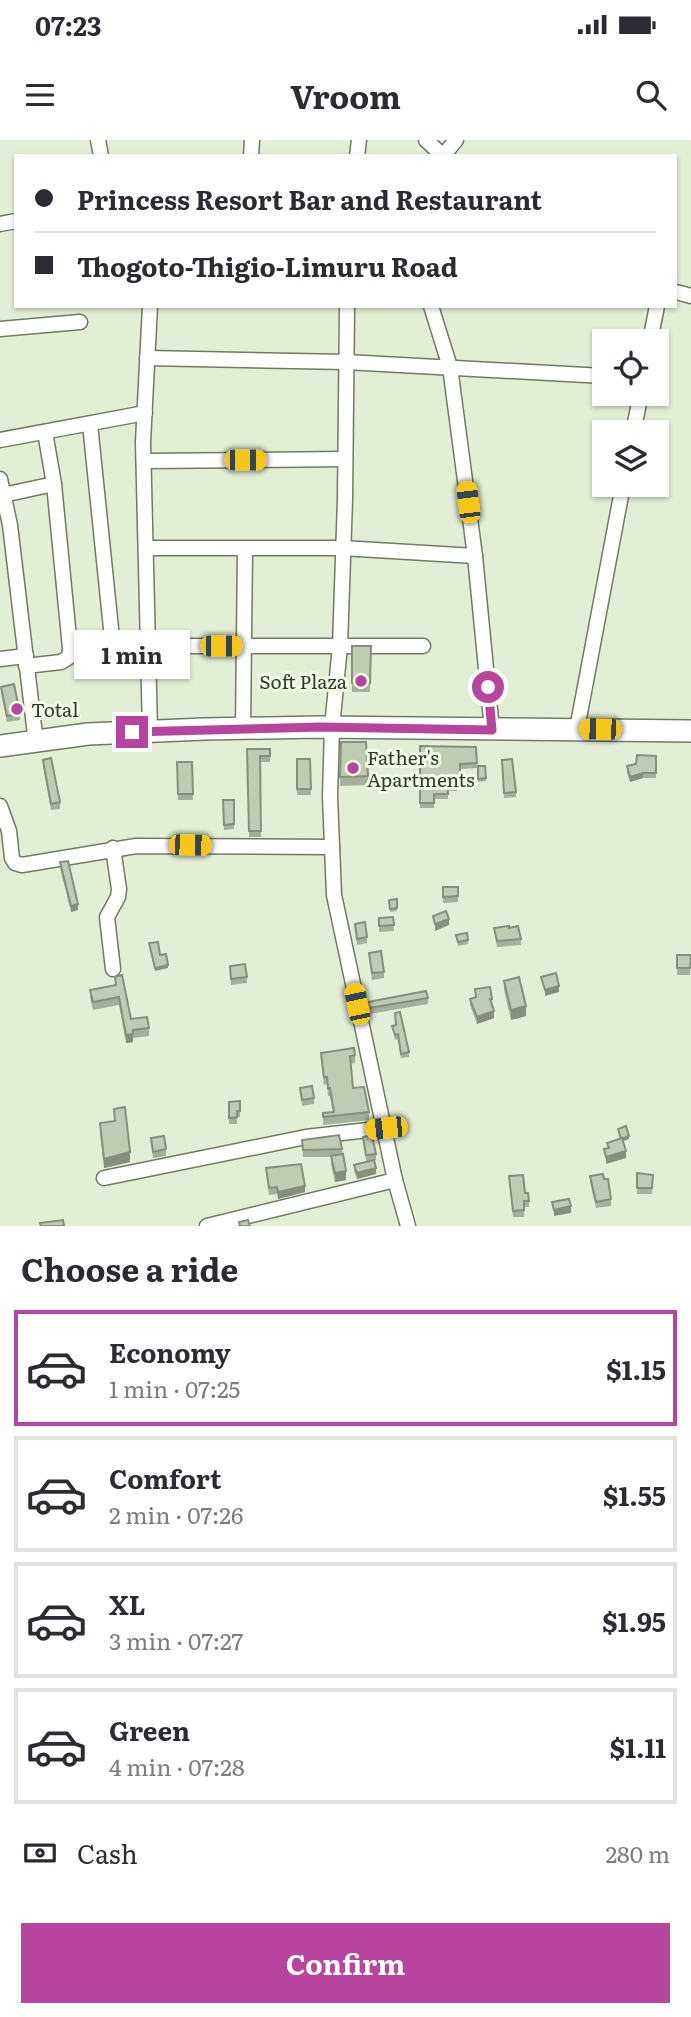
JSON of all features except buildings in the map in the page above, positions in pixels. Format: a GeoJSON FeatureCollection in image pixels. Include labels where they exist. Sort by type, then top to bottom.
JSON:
{"type":"FeatureCollection","features":[{"type":"Feature","properties":{"kind":"highway"},"geometry":{"type":"LineString","coordinates":[[0,746],[88,734],[332,727],[691,731]]}},
{"type":"Feature","properties":{"kind":"street"},"geometry":{"type":"LineString","coordinates":[[426,140],[441,154]]}},
{"type":"Feature","properties":{"kind":"street"},"geometry":{"type":"LineString","coordinates":[[445,154],[456,140]]}},
{"type":"Feature","properties":{"kind":"street"},"geometry":{"type":"LineString","coordinates":[[150,308],[144,461],[150,731]]}},
{"type":"Feature","properties":{"kind":"street"},"geometry":{"type":"LineString","coordinates":[[347,308],[340,646],[332,727],[330,797],[332,847],[338,919],[386,1128],[395,1180],[408,1226]]}},
{"type":"Feature","properties":{"kind":"street"},"geometry":{"type":"LineString","coordinates":[[432,308],[450,368],[475,556],[492,730]]}},
{"type":"Feature","properties":{"kind":"street"},"geometry":{"type":"LineString","coordinates":[[652,329],[657,308]]}},
{"type":"Feature","properties":{"kind":"street"},"geometry":{"type":"LineString","coordinates":[[0,329],[80,322]]}},
{"type":"Feature","properties":{"kind":"street"},"geometry":{"type":"LineString","coordinates":[[147,358],[346,362],[592,375]]}},
{"type":"Feature","properties":{"kind":"street"},"geometry":{"type":"LineString","coordinates":[[0,440],[145,413]]}},
{"type":"Feature","properties":{"kind":"street"},"geometry":{"type":"LineString","coordinates":[[90,424],[114,658]]}},
{"type":"Feature","properties":{"kind":"street"},"geometry":{"type":"LineString","coordinates":[[0,660],[61,662],[69,657],[54,484],[45,432]]}},
{"type":"Feature","properties":{"kind":"street"},"geometry":{"type":"LineString","coordinates":[[144,461],[345,459]]}},
{"type":"Feature","properties":{"kind":"street"},"geometry":{"type":"LineString","coordinates":[[36,743],[1,484],[54,484]]}},
{"type":"Feature","properties":{"kind":"street"},"geometry":{"type":"LineString","coordinates":[[577,729],[621,497]]}},
{"type":"Feature","properties":{"kind":"street"},"geometry":{"type":"LineString","coordinates":[[146,548],[342,548],[475,556]]}},
{"type":"Feature","properties":{"kind":"street"},"geometry":{"type":"LineString","coordinates":[[243,729],[245,549]]}},
{"type":"Feature","properties":{"kind":"street"},"geometry":{"type":"LineString","coordinates":[[148,646],[423,646]]}},
{"type":"Feature","properties":{"kind":"street"},"geometry":{"type":"LineString","coordinates":[[0,806],[9,831],[12,858],[18,864],[27,865],[113,848],[171,845],[332,847]]}},
{"type":"Feature","properties":{"kind":"street"},"geometry":{"type":"LineString","coordinates":[[113,848],[119,889],[106,923],[113,969]]}},
{"type":"Feature","properties":{"kind":"street"},"geometry":{"type":"LineString","coordinates":[[104,1178],[306,1137],[386,1128]]}},
{"type":"Feature","properties":{"kind":"street"},"geometry":{"type":"LineString","coordinates":[[207,1226],[395,1180]]}},
{"type":"Feature","properties":{"kind":"place","name":"Soft Plaza"},"geometry":{"type":"Point","coordinates":[361,681]}},
{"type":"Feature","properties":{"kind":"place","name":"Total"},"geometry":{"type":"Point","coordinates":[17,709]}},
{"type":"Feature","properties":{"kind":"place","name":"Father's Apartments"},"geometry":{"type":"Point","coordinates":[353,768]}},
{"type":"Feature","properties":{"kind":"route"},"geometry":{"type":"LineString","coordinates":[[132,732],[320,727],[492,730],[488,687]]}}]}
